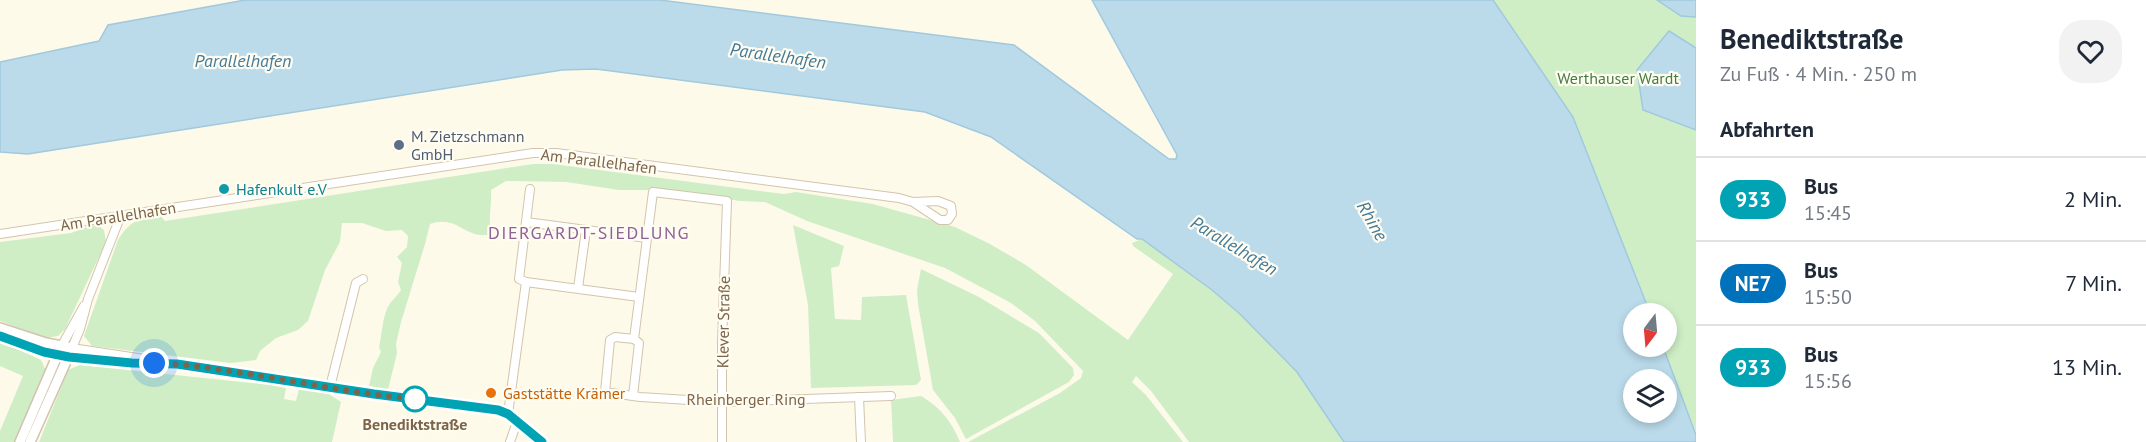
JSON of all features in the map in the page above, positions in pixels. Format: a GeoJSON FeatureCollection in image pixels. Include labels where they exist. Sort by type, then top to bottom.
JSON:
{"type":"FeatureCollection","features":[{"type":"Feature","properties":{"kind":"street","name":"Am Parallelhafen"},"geometry":{"type":"LineString","coordinates":[[0,234],[532,153],[556,153],[899,198],[913,202],[940,220],[948,220],[952,214],[953,209],[948,204],[926,200],[913,202]]}},
{"type":"Feature","properties":{"kind":"street"},"geometry":{"type":"LineString","coordinates":[[530,189],[519,279],[526,282],[639,297]]}},
{"type":"Feature","properties":{"kind":"street","name":"Klever Straße"},"geometry":{"type":"LineString","coordinates":[[647,238],[653,192],[727,201],[722,442]]}},
{"type":"Feature","properties":{"kind":"street"},"geometry":{"type":"LineString","coordinates":[[30,442],[80,329],[88,299],[121,215]]}},
{"type":"Feature","properties":{"kind":"street"},"geometry":{"type":"LineString","coordinates":[[526,222],[647,238],[634,339],[639,343],[633,396]]}},
{"type":"Feature","properties":{"kind":"street"},"geometry":{"type":"LineString","coordinates":[[578,288],[586,230]]}},
{"type":"Feature","properties":{"kind":"street"},"geometry":{"type":"LineString","coordinates":[[330,387],[356,283],[363,279]]}},
{"type":"Feature","properties":{"kind":"street"},"geometry":{"type":"LineString","coordinates":[[508,414],[526,282]]}},
{"type":"Feature","properties":{"kind":"street"},"geometry":{"type":"LineString","coordinates":[[20,442],[59,351],[88,299]]}},
{"type":"Feature","properties":{"kind":"street"},"geometry":{"type":"LineString","coordinates":[[0,328],[59,351]]}},
{"type":"Feature","properties":{"kind":"street"},"geometry":{"type":"LineString","coordinates":[[0,336],[18,344],[70,353],[177,364],[498,410],[508,414],[542,442]]}},
{"type":"Feature","properties":{"kind":"street","name":"Rheinberger Ring"},"geometry":{"type":"LineString","coordinates":[[634,339],[615,337],[610,340],[604,389],[608,393],[722,402],[891,396]]}},
{"type":"Feature","properties":{"kind":"street"},"geometry":{"type":"LineString","coordinates":[[859,397],[861,442]]}},
{"type":"Feature","properties":{"kind":"street"},"geometry":{"type":"LineString","coordinates":[[510,442],[517,422]]}},
{"type":"Feature","properties":{"kind":"green space","name":"Werthauser Wardt"},"geometry":{"type":"Polygon","coordinates":[[[1482,0],[1696,0],[1696,432],[1677,387],[1677,369],[1669,369],[1664,357],[1677,357],[1677,303],[1641,303],[1482,0]]]}},
{"type":"Feature","properties":{"kind":"green space"},"geometry":{"type":"Polygon","coordinates":[[[533,164],[553,164],[784,194],[796,192],[873,204],[955,227],[1026,265],[1128,340],[1173,274],[1133,246],[1132,243],[1142,239],[1212,290],[1240,314],[1297,372],[1344,442],[1189,442],[1151,391],[1136,376],[1132,382],[1146,395],[1183,442],[968,442],[1060,393],[1081,378],[1083,371],[1035,321],[1011,303],[945,268],[807,221],[765,202],[740,201],[653,188],[619,190],[566,182],[506,181],[491,190],[491,234],[475,234],[448,222],[430,224],[401,322],[396,344],[397,353],[388,390],[369,386],[373,368],[381,352],[379,347],[385,313],[401,290],[398,282],[402,263],[397,257],[407,247],[408,236],[402,230],[386,231],[362,223],[342,223],[340,242],[325,270],[308,321],[298,330],[276,338],[260,351],[256,360],[231,363],[92,346],[84,336],[118,240],[130,225],[140,219],[159,214],[165,221],[533,164]]]}},
{"type":"Feature","properties":{"kind":"green space"},"geometry":{"type":"Polygon","coordinates":[[[92,225],[104,230],[106,242],[65,329],[58,336],[46,338],[0,321],[0,242],[71,233],[92,225]]]}},
{"type":"Feature","properties":{"kind":"green space"},"geometry":{"type":"Polygon","coordinates":[[[793,225],[844,246],[839,266],[831,268],[835,319],[861,320],[862,297],[906,295],[921,380],[916,385],[811,388],[808,305],[793,225]]]}},
{"type":"Feature","properties":{"kind":"green space"},"geometry":{"type":"Polygon","coordinates":[[[921,269],[979,297],[1039,333],[1073,368],[1074,375],[1069,382],[966,439],[955,418],[933,390],[918,304],[917,290],[921,269]]]}},
{"type":"Feature","properties":{"kind":"green space"},"geometry":{"type":"Polygon","coordinates":[[[0,341],[41,360],[46,371],[15,442],[0,442],[0,431],[23,376],[0,366],[0,341]]]}},
{"type":"Feature","properties":{"kind":"green space"},"geometry":{"type":"Polygon","coordinates":[[[80,365],[271,385],[286,388],[284,399],[296,401],[299,389],[329,394],[341,402],[332,442],[39,442],[68,370],[80,365]]]}},
{"type":"Feature","properties":{"kind":"green space"},"geometry":{"type":"Polygon","coordinates":[[[921,396],[945,416],[960,442],[893,442],[891,400],[921,396]]]}},
{"type":"Feature","properties":{"kind":"water"},"geometry":{"type":"Polygon","coordinates":[[[245,0],[660,0],[1014,45],[1169,159],[1176,159],[1177,155],[1092,0],[1493,0],[1573,117],[1646,303],[1623,303],[1623,357],[1667,357],[1671,369],[1623,369],[1623,423],[1677,423],[1677,384],[1696,435],[1696,442],[1344,442],[1297,372],[1240,314],[1212,290],[1142,239],[1137,239],[991,137],[925,112],[596,69],[562,70],[28,154],[0,152],[0,62],[99,41],[108,25],[245,0]]]}},
{"type":"Feature","properties":{"kind":"water"},"geometry":{"type":"Polygon","coordinates":[[[1657,0],[1696,0],[1696,17],[1681,16],[1657,0]]]}},
{"type":"Feature","properties":{"kind":"water"},"geometry":{"type":"Polygon","coordinates":[[[1669,31],[1696,48],[1696,130],[1643,110],[1637,70],[1669,31]]]}},
{"type":"Feature","properties":{"kind":"bus line","name":"933"},"geometry":{"type":"LineString","coordinates":[[0,336],[44,352],[69,357],[212,368],[374,394],[498,410],[508,414],[542,442]]}},
{"type":"Feature","properties":{"kind":"place","name":"M. Zietzschmann GmbH"},"geometry":{"type":"Point","coordinates":[399,145]}},
{"type":"Feature","properties":{"kind":"place","name":"Hafenkult e.V"},"geometry":{"type":"Point","coordinates":[224,189]}},
{"type":"Feature","properties":{"kind":"place","name":"Gaststätte Krämer"},"geometry":{"type":"Point","coordinates":[491,393]}},
{"type":"Feature","properties":{"kind":"place","name":"Benediktstraße"},"geometry":{"type":"Point","coordinates":[415,399]}},
{"type":"Feature","properties":{"kind":"district","name":"DIERGARDT-SIEDLUNG"},"geometry":{"type":"Point","coordinates":[589,233]}},
{"type":"Feature","properties":{"kind":"route"},"geometry":{"type":"LineString","coordinates":[[154,363],[212,368],[415,399]]}},
{"type":"Feature","properties":{"kind":"water label","name":"Parallelhafen"},"geometry":{"type":"Point","coordinates":[778,56]}},
{"type":"Feature","properties":{"kind":"water label","name":"Parallelhafen"},"geometry":{"type":"Point","coordinates":[243,61]}},
{"type":"Feature","properties":{"kind":"water label","name":"Rhine"},"geometry":{"type":"Point","coordinates":[1372,221]}},
{"type":"Feature","properties":{"kind":"water label","name":"Parallelhafen"},"geometry":{"type":"Point","coordinates":[1234,246]}}]}
